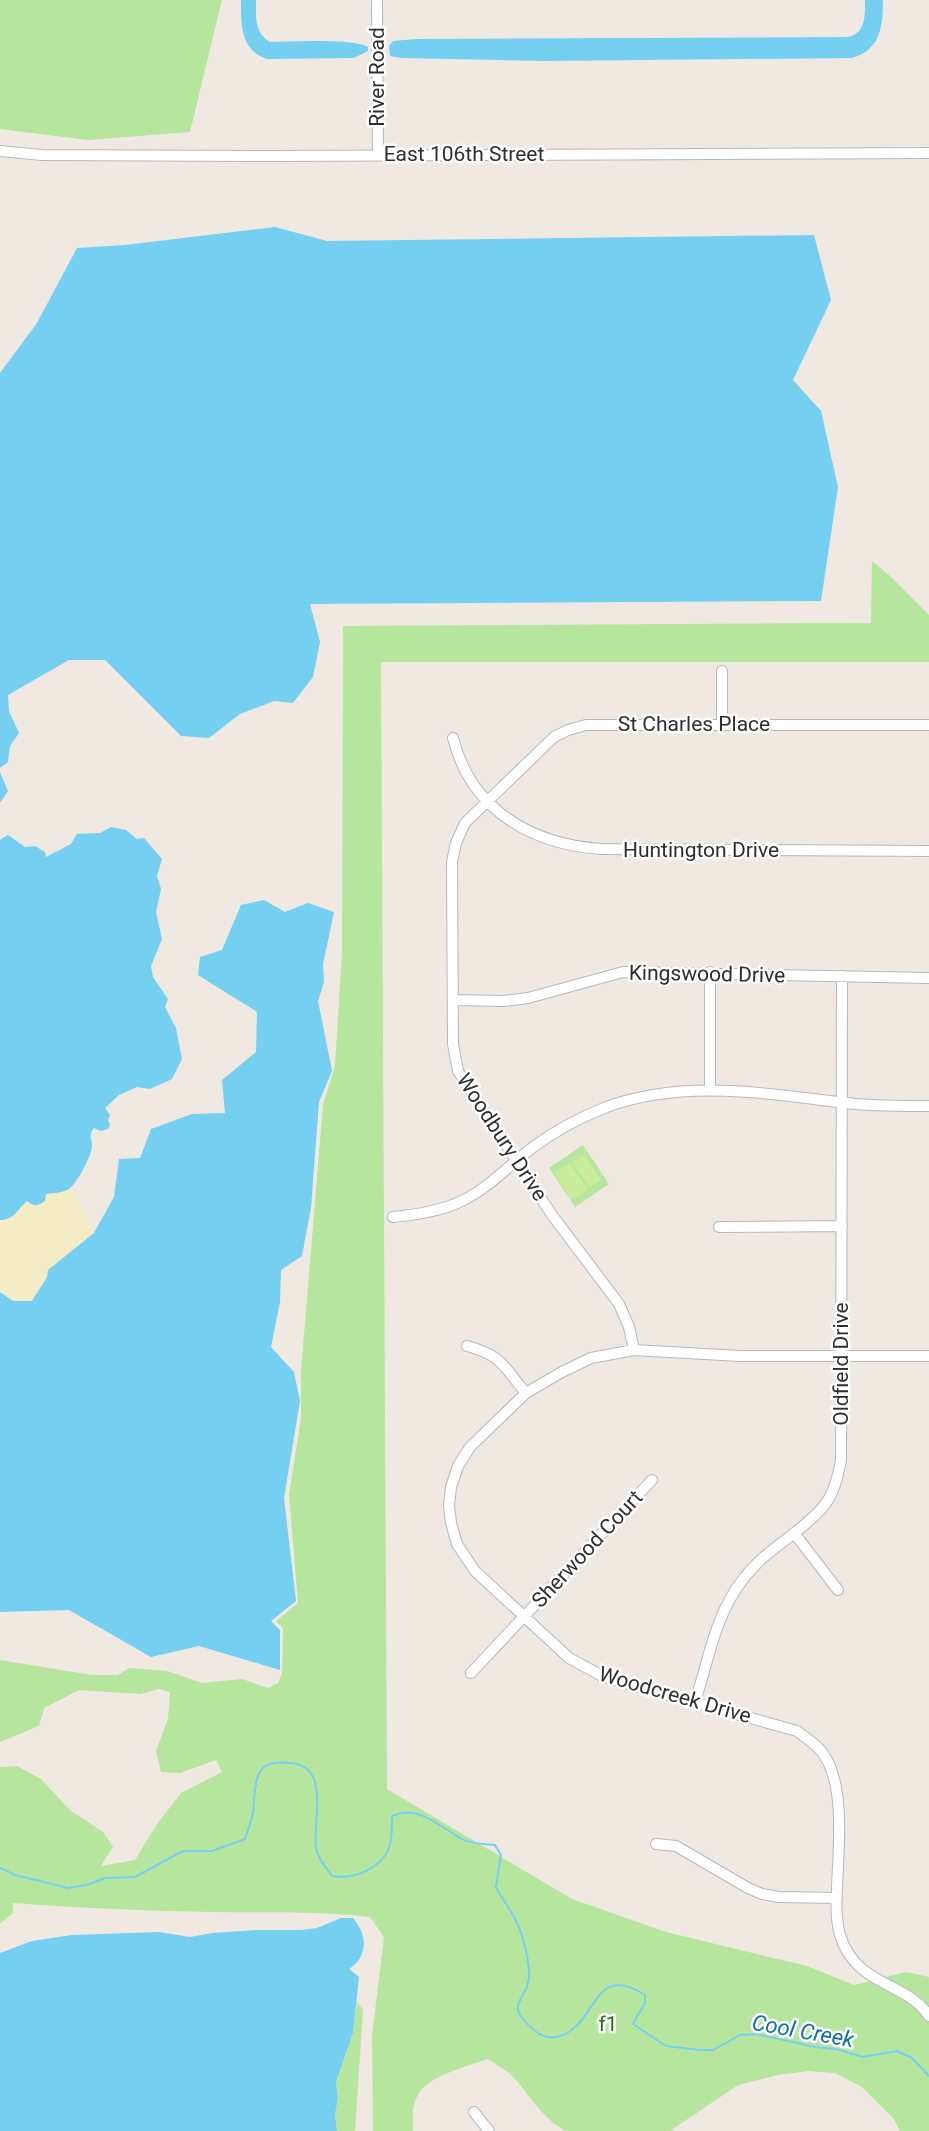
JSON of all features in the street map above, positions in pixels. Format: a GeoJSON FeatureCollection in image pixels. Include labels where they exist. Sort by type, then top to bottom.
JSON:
{"type":"FeatureCollection","features":[{"type":"Feature","properties":{"kind":"street","name":"River Road"},"geometry":{"type":"LineString","coordinates":[[376,0],[378,154]]}},
{"type":"Feature","properties":{"kind":"street","name":"East 106th Street"},"geometry":{"type":"LineString","coordinates":[[0,151],[42,155],[929,153]]}},
{"type":"Feature","properties":{"kind":"street"},"geometry":{"type":"LineString","coordinates":[[722,671],[722,724]]}},
{"type":"Feature","properties":{"kind":"street","name":"St Charles Place"},"geometry":{"type":"LineString","coordinates":[[487,800],[554,737],[586,725],[929,725]]}},
{"type":"Feature","properties":{"kind":"street","name":"Huntington Drive"},"geometry":{"type":"LineString","coordinates":[[453,738],[465,773],[477,791],[503,816],[521,828],[562,844],[583,848],[929,851]]}},
{"type":"Feature","properties":{"kind":"street","name":"Woodbury Drive"},"geometry":{"type":"LineString","coordinates":[[487,800],[465,823],[453,852],[453,1044],[458,1071],[563,1231],[619,1304],[629,1327],[634,1350]]}},
{"type":"Feature","properties":{"kind":"street","name":"Kingswood Drive"},"geometry":{"type":"LineString","coordinates":[[453,1000],[504,1001],[528,998],[623,972],[929,978]]}},
{"type":"Feature","properties":{"kind":"street"},"geometry":{"type":"LineString","coordinates":[[710,972],[710,1090]]}},
{"type":"Feature","properties":{"kind":"street","name":"Oldfield Drive"},"geometry":{"type":"LineString","coordinates":[[695,1702],[716,1630],[732,1595],[760,1559],[824,1506],[834,1488],[839,1470],[841,1460],[842,976]]}},
{"type":"Feature","properties":{"kind":"street"},"geometry":{"type":"LineString","coordinates":[[393,1217],[423,1213],[456,1204],[483,1189],[550,1136],[604,1108],[658,1094],[710,1090],[887,1106],[929,1106]]}},
{"type":"Feature","properties":{"kind":"street"},"geometry":{"type":"LineString","coordinates":[[719,1227],[842,1226]]}},
{"type":"Feature","properties":{"kind":"street"},"geometry":{"type":"LineString","coordinates":[[467,1346],[488,1351],[498,1358],[526,1393]]}},
{"type":"Feature","properties":{"kind":"street","name":"Woodcreek Drive"},"geometry":{"type":"LineString","coordinates":[[929,1356],[740,1356],[634,1350],[591,1358],[526,1393],[470,1447],[458,1466],[451,1487],[449,1506],[457,1544],[475,1571],[568,1658],[615,1680],[797,1731],[824,1753],[836,1781],[838,1800],[837,1898],[840,1935],[852,1958],[867,1974],[915,2001],[929,2016]]}},
{"type":"Feature","properties":{"kind":"street","name":"Sherwood Court"},"geometry":{"type":"LineString","coordinates":[[471,1673],[652,1480]]}},
{"type":"Feature","properties":{"kind":"street"},"geometry":{"type":"LineString","coordinates":[[794,1533],[838,1590]]}},
{"type":"Feature","properties":{"kind":"street"},"geometry":{"type":"LineString","coordinates":[[656,1844],[676,1846],[762,1894],[779,1897],[837,1898]]}},
{"type":"Feature","properties":{"kind":"street"},"geometry":{"type":"LineString","coordinates":[[474,2112],[489,2131]]}},
{"type":"Feature","properties":{"kind":"green space"},"geometry":{"type":"Polygon","coordinates":[[[0,0],[222,0],[190,132],[88,140],[0,129],[0,0]]]}},
{"type":"Feature","properties":{"kind":"green space","name":"f1"},"geometry":{"type":"Polygon","coordinates":[[[872,561],[929,615],[929,662],[381,662],[387,1789],[572,1899],[666,1932],[807,1966],[854,1985],[906,1972],[929,1977],[929,2131],[900,2131],[894,2119],[862,2087],[835,2073],[808,2071],[778,2075],[738,2085],[670,2131],[565,2131],[543,2113],[512,2076],[488,2059],[443,2075],[422,2089],[414,2103],[413,2131],[373,2131],[372,2036],[384,1937],[370,1917],[312,1913],[88,1908],[13,1903],[13,1913],[0,1924],[0,1767],[17,1766],[41,1779],[71,1811],[103,1832],[113,1847],[101,1866],[135,1860],[157,1824],[181,1793],[222,1772],[216,1760],[180,1773],[161,1772],[156,1751],[168,1719],[170,1692],[159,1689],[140,1694],[79,1690],[44,1708],[39,1726],[0,1742],[0,1660],[92,1675],[118,1675],[129,1668],[167,1671],[202,1683],[242,1679],[268,1688],[278,1683],[282,1673],[283,1628],[276,1621],[298,1603],[289,1494],[301,1419],[301,1371],[323,1105],[335,1066],[342,954],[343,626],[871,623],[872,561]]]}},
{"type":"Feature","properties":{"kind":"green space"},"geometry":{"type":"Polygon","coordinates":[[[583,1145],[609,1184],[575,1207],[549,1168],[583,1145]]]}},
{"type":"Feature","properties":{"kind":"green space"},"geometry":{"type":"Polygon","coordinates":[[[584,1155],[601,1180],[589,1187],[572,1162],[584,1155]]]}},
{"type":"Feature","properties":{"kind":"green space"},"geometry":{"type":"Polygon","coordinates":[[[570,1163],[588,1190],[571,1200],[554,1173],[570,1163]]]}},
{"type":"Feature","properties":{"kind":"green space"},"geometry":{"type":"Polygon","coordinates":[[[357,2002],[363,2010],[355,2131],[337,2131],[336,2082],[353,2033],[357,2002]]]}},
{"type":"Feature","properties":{"kind":"sand"},"geometry":{"type":"Polygon","coordinates":[[[72,1187],[94,1233],[48,1270],[47,1277],[32,1301],[13,1301],[0,1292],[0,1220],[13,1216],[22,1205],[31,1199],[72,1187]]]}},
{"type":"Feature","properties":{"kind":"water"},"geometry":{"type":"Polygon","coordinates":[[[241,0],[256,0],[256,18],[259,29],[270,42],[348,42],[368,47],[368,51],[354,58],[267,59],[258,55],[247,43],[242,27],[241,0]]]}},
{"type":"Feature","properties":{"kind":"water"},"geometry":{"type":"Polygon","coordinates":[[[865,0],[883,0],[881,27],[875,43],[862,54],[852,58],[544,61],[390,56],[389,46],[393,41],[416,39],[847,37],[861,28],[865,0]]]}},
{"type":"Feature","properties":{"kind":"water"},"geometry":{"type":"Polygon","coordinates":[[[275,227],[327,241],[814,235],[831,300],[793,380],[821,411],[838,487],[821,601],[310,604],[320,642],[313,677],[293,703],[274,701],[240,714],[209,738],[181,736],[105,660],[69,660],[8,695],[9,711],[19,733],[10,746],[8,762],[0,768],[0,373],[37,323],[77,248],[125,245],[275,227]]]}},
{"type":"Feature","properties":{"kind":"water"},"geometry":{"type":"Polygon","coordinates":[[[0,772],[8,791],[0,803],[0,772]]]}},
{"type":"Feature","properties":{"kind":"water"},"geometry":{"type":"Polygon","coordinates":[[[111,827],[126,830],[137,839],[144,838],[162,859],[157,876],[161,889],[156,912],[162,939],[151,966],[153,977],[168,999],[165,1007],[176,1028],[182,1059],[172,1079],[150,1089],[137,1087],[119,1095],[105,1108],[110,1115],[108,1120],[110,1125],[108,1129],[101,1131],[94,1128],[92,1130],[90,1156],[80,1175],[68,1190],[46,1194],[45,1201],[38,1205],[27,1201],[12,1216],[0,1220],[0,840],[8,835],[25,847],[35,846],[45,852],[46,857],[71,844],[77,834],[100,833],[111,827]]]}},
{"type":"Feature","properties":{"kind":"water"},"geometry":{"type":"Polygon","coordinates":[[[264,900],[285,912],[308,903],[334,912],[323,964],[324,982],[318,1001],[332,1071],[319,1102],[311,1208],[302,1256],[281,1270],[280,1302],[271,1347],[294,1372],[300,1401],[284,1498],[296,1601],[271,1621],[280,1630],[280,1670],[199,1646],[151,1657],[69,1610],[0,1612],[0,1292],[13,1301],[32,1301],[47,1277],[48,1270],[94,1233],[114,1197],[119,1159],[140,1158],[151,1129],[192,1114],[225,1113],[222,1080],[256,1052],[257,1012],[198,975],[200,957],[222,950],[241,905],[264,900]]]}},
{"type":"Feature","properties":{"kind":"water"},"geometry":{"type":"Polygon","coordinates":[[[341,1918],[353,1918],[361,1931],[364,1945],[360,1958],[349,1969],[359,1977],[353,2033],[336,2082],[337,2131],[0,2131],[0,1953],[32,1941],[72,1935],[159,1932],[190,1937],[257,1930],[301,1930],[317,1928],[341,1918]]]}},
{"type":"Feature","properties":{"kind":"waterway","name":"Cool Creek"},"geometry":{"type":"LineString","coordinates":[[0,1868],[15,1875],[68,1888],[87,1885],[105,1878],[135,1877],[183,1851],[212,1851],[245,1839],[253,1811],[257,1778],[263,1768],[268,1765],[289,1763],[302,1766],[311,1773],[317,1796],[316,1848],[322,1863],[332,1876],[358,1874],[367,1871],[381,1860],[390,1845],[392,1816],[402,1813],[420,1815],[465,1841],[495,1845],[501,1855],[496,1887],[516,1921],[527,1958],[528,1982],[519,2002],[519,2013],[524,2021],[541,2035],[557,2037],[573,2029],[605,1990],[615,1985],[628,1986],[645,1995],[645,2003],[633,2024],[666,2046],[713,2050],[740,2035],[756,2034],[815,2047],[836,2049],[863,2057],[897,2051],[912,2058],[929,2076]]}}]}
